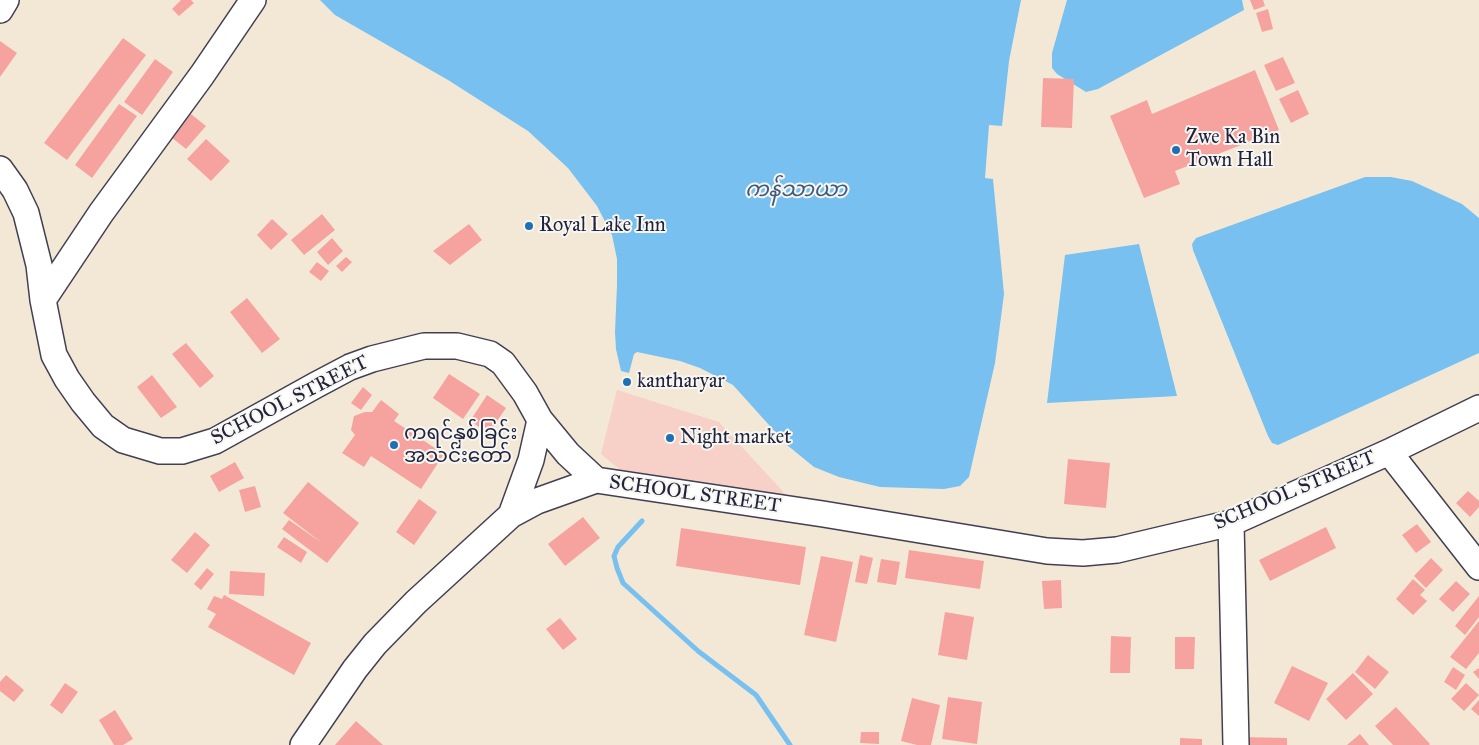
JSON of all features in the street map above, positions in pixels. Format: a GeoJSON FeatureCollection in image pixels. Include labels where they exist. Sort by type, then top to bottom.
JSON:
{"type":"FeatureCollection","features":[{"type":"Feature","properties":{"kind":"street"},"geometry":{"type":"LineString","coordinates":[[0,10],[6,0]]}},
{"type":"Feature","properties":{"kind":"street"},"geometry":{"type":"LineString","coordinates":[[43,300],[101,213],[202,75],[253,0]]}},
{"type":"Feature","properties":{"kind":"street","name":"SCHOOL STREET"},"geometry":{"type":"LineString","coordinates":[[0,169],[15,190],[26,213],[39,264],[43,300],[54,354],[68,379],[83,402],[103,426],[123,440],[160,451],[182,451],[215,441],[316,384],[350,367],[372,359],[424,346],[457,346],[490,354],[503,363],[525,393],[540,420],[568,454],[605,482],[823,514],[1047,551],[1082,553],[1117,550],[1230,523],[1389,452],[1479,408]]}},
{"type":"Feature","properties":{"kind":"street"},"geometry":{"type":"LineString","coordinates":[[511,515],[531,460],[540,420]]}},
{"type":"Feature","properties":{"kind":"street"},"geometry":{"type":"LineString","coordinates":[[1389,452],[1479,567]]}},
{"type":"Feature","properties":{"kind":"street"},"geometry":{"type":"LineString","coordinates":[[303,745],[355,669],[375,644],[416,602],[511,515],[537,502],[605,482]]}},
{"type":"Feature","properties":{"kind":"street"},"geometry":{"type":"LineString","coordinates":[[1230,523],[1236,745]]}},
{"type":"Feature","properties":{"kind":"shaded area","name":"Night market"},"geometry":{"type":"Polygon","coordinates":[[[617,390],[719,422],[788,497],[624,473],[601,454],[617,390]]]}},
{"type":"Feature","properties":{"kind":"water","name":"ကန်သာယာ"},"geometry":{"type":"Polygon","coordinates":[[[320,0],[1021,0],[1009,61],[1002,126],[989,125],[985,178],[993,179],[1004,294],[995,363],[969,477],[960,486],[944,489],[880,487],[839,477],[814,467],[787,445],[733,385],[700,368],[680,361],[637,352],[634,354],[629,373],[621,371],[616,349],[617,259],[612,235],[597,206],[568,168],[528,131],[448,80],[335,15],[320,0]]]}},
{"type":"Feature","properties":{"kind":"water"},"geometry":{"type":"Polygon","coordinates":[[[1067,0],[1242,0],[1244,10],[1098,89],[1086,92],[1057,74],[1052,68],[1052,53],[1067,0]]]}},
{"type":"Feature","properties":{"kind":"water"},"geometry":{"type":"Polygon","coordinates":[[[1365,177],[1391,177],[1412,181],[1462,204],[1479,218],[1479,353],[1278,445],[1272,443],[1192,244],[1196,238],[1365,177]]]}},
{"type":"Feature","properties":{"kind":"water"},"geometry":{"type":"Polygon","coordinates":[[[1139,244],[1177,396],[1047,403],[1065,255],[1139,244]]]}},
{"type":"Feature","properties":{"kind":"building"},"geometry":{"type":"Polygon","coordinates":[[[181,0],[191,0],[194,3],[179,16],[172,9],[181,0]]]}},
{"type":"Feature","properties":{"kind":"building"},"geometry":{"type":"Polygon","coordinates":[[[1250,0],[1263,0],[1265,6],[1254,10],[1250,0]]]}},
{"type":"Feature","properties":{"kind":"building"},"geometry":{"type":"Polygon","coordinates":[[[1268,9],[1273,29],[1262,32],[1256,13],[1268,9]]]}},
{"type":"Feature","properties":{"kind":"building"},"geometry":{"type":"Polygon","coordinates":[[[123,38],[146,55],[67,160],[44,143],[123,38]]]}},
{"type":"Feature","properties":{"kind":"building"},"geometry":{"type":"Polygon","coordinates":[[[0,41],[17,53],[0,77],[0,41]]]}},
{"type":"Feature","properties":{"kind":"building"},"geometry":{"type":"Polygon","coordinates":[[[1283,57],[1295,83],[1276,91],[1264,65],[1283,57]]]}},
{"type":"Feature","properties":{"kind":"building"},"geometry":{"type":"Polygon","coordinates":[[[155,59],[173,72],[142,115],[124,102],[155,59]]]}},
{"type":"Feature","properties":{"kind":"building","name":"Zwe Ka Bin Town Hall"},"geometry":{"type":"Polygon","coordinates":[[[1255,70],[1279,130],[1175,171],[1180,184],[1144,198],[1110,116],[1147,100],[1152,114],[1255,70]]]}},
{"type":"Feature","properties":{"kind":"building"},"geometry":{"type":"Polygon","coordinates":[[[1043,78],[1074,79],[1072,128],[1041,127],[1043,78]]]}},
{"type":"Feature","properties":{"kind":"building"},"geometry":{"type":"Polygon","coordinates":[[[1298,90],[1309,114],[1291,123],[1279,99],[1298,90]]]}},
{"type":"Feature","properties":{"kind":"building"},"geometry":{"type":"Polygon","coordinates":[[[119,104],[137,116],[92,178],[75,165],[119,104]]]}},
{"type":"Feature","properties":{"kind":"building"},"geometry":{"type":"Polygon","coordinates":[[[191,114],[206,126],[186,149],[171,137],[191,114]]]}},
{"type":"Feature","properties":{"kind":"building"},"geometry":{"type":"Polygon","coordinates":[[[206,139],[230,161],[211,181],[187,159],[206,139]]]}},
{"type":"Feature","properties":{"kind":"building"},"geometry":{"type":"Polygon","coordinates":[[[322,214],[335,230],[304,255],[291,240],[322,214]]]}},
{"type":"Feature","properties":{"kind":"building"},"geometry":{"type":"Polygon","coordinates":[[[272,219],[288,234],[271,250],[257,235],[272,219]]]}},
{"type":"Feature","properties":{"kind":"building"},"geometry":{"type":"Polygon","coordinates":[[[469,224],[482,240],[450,265],[433,251],[469,224]]]}},
{"type":"Feature","properties":{"kind":"building"},"geometry":{"type":"Polygon","coordinates":[[[332,238],[343,251],[328,265],[317,252],[332,238]]]}},
{"type":"Feature","properties":{"kind":"building"},"geometry":{"type":"Polygon","coordinates":[[[346,257],[352,262],[342,272],[336,266],[346,257]]]}},
{"type":"Feature","properties":{"kind":"building"},"geometry":{"type":"Polygon","coordinates":[[[317,262],[329,271],[321,281],[309,272],[317,262]]]}},
{"type":"Feature","properties":{"kind":"building"},"geometry":{"type":"Polygon","coordinates":[[[247,298],[280,339],[262,353],[230,312],[247,298]]]}},
{"type":"Feature","properties":{"kind":"building"},"geometry":{"type":"Polygon","coordinates":[[[186,343],[214,376],[200,388],[172,354],[186,343]]]}},
{"type":"Feature","properties":{"kind":"building"},"geometry":{"type":"Polygon","coordinates":[[[449,374],[480,394],[463,419],[433,398],[449,374]]]}},
{"type":"Feature","properties":{"kind":"building"},"geometry":{"type":"Polygon","coordinates":[[[152,375],[177,407],[161,418],[137,387],[152,375]]]}},
{"type":"Feature","properties":{"kind":"building"},"geometry":{"type":"Polygon","coordinates":[[[363,387],[372,395],[361,410],[351,403],[363,387]]]}},
{"type":"Feature","properties":{"kind":"building"},"geometry":{"type":"Polygon","coordinates":[[[487,395],[506,408],[489,433],[470,421],[487,395]]]}},
{"type":"Feature","properties":{"kind":"building"},"geometry":{"type":"Polygon","coordinates":[[[381,400],[399,414],[394,421],[444,454],[421,489],[371,456],[364,467],[342,453],[355,435],[351,430],[354,416],[365,412],[372,412],[381,400]]]}},
{"type":"Feature","properties":{"kind":"building"},"geometry":{"type":"Polygon","coordinates":[[[1068,459],[1110,463],[1106,508],[1064,504],[1068,459]]]}},
{"type":"Feature","properties":{"kind":"building"},"geometry":{"type":"Polygon","coordinates":[[[235,462],[244,478],[219,492],[210,476],[235,462]]]}},
{"type":"Feature","properties":{"kind":"building"},"geometry":{"type":"Polygon","coordinates":[[[308,482],[359,523],[327,563],[282,529],[289,520],[322,543],[283,513],[308,482]]]}},
{"type":"Feature","properties":{"kind":"building"},"geometry":{"type":"Polygon","coordinates":[[[255,486],[261,507],[245,512],[239,490],[255,486]]]}},
{"type":"Feature","properties":{"kind":"building"},"geometry":{"type":"Polygon","coordinates":[[[1468,491],[1479,501],[1479,507],[1470,517],[1456,503],[1468,491]]]}},
{"type":"Feature","properties":{"kind":"building"},"geometry":{"type":"Polygon","coordinates":[[[419,499],[437,512],[414,545],[396,532],[419,499]]]}},
{"type":"Feature","properties":{"kind":"building"},"geometry":{"type":"Polygon","coordinates":[[[583,517],[600,538],[565,566],[548,544],[583,517]]]}},
{"type":"Feature","properties":{"kind":"building"},"geometry":{"type":"Polygon","coordinates":[[[1417,524],[1431,542],[1416,553],[1402,535],[1417,524]]]}},
{"type":"Feature","properties":{"kind":"building"},"geometry":{"type":"Polygon","coordinates":[[[1326,527],[1336,548],[1270,581],[1259,560],[1326,527]]]}},
{"type":"Feature","properties":{"kind":"building"},"geometry":{"type":"Polygon","coordinates":[[[681,528],[806,547],[800,585],[676,566],[681,528]]]}},
{"type":"Feature","properties":{"kind":"building"},"geometry":{"type":"Polygon","coordinates":[[[195,532],[210,545],[187,573],[171,560],[195,532]]]}},
{"type":"Feature","properties":{"kind":"building"},"geometry":{"type":"Polygon","coordinates":[[[284,537],[307,552],[301,563],[277,547],[284,537]]]}},
{"type":"Feature","properties":{"kind":"building"},"geometry":{"type":"Polygon","coordinates":[[[909,550],[984,561],[980,589],[905,578],[909,550]]]}},
{"type":"Feature","properties":{"kind":"building"},"geometry":{"type":"Polygon","coordinates":[[[860,555],[873,558],[867,584],[855,582],[860,555]]]}},
{"type":"Feature","properties":{"kind":"building"},"geometry":{"type":"Polygon","coordinates":[[[821,556],[853,562],[836,642],[804,635],[821,556]]]}},
{"type":"Feature","properties":{"kind":"building"},"geometry":{"type":"Polygon","coordinates":[[[1431,558],[1443,570],[1426,588],[1414,576],[1431,558]]]}},
{"type":"Feature","properties":{"kind":"building"},"geometry":{"type":"Polygon","coordinates":[[[881,559],[900,562],[896,585],[877,582],[881,559]]]}},
{"type":"Feature","properties":{"kind":"building"},"geometry":{"type":"Polygon","coordinates":[[[207,568],[214,574],[201,590],[194,584],[207,568]]]}},
{"type":"Feature","properties":{"kind":"building"},"geometry":{"type":"Polygon","coordinates":[[[230,571],[265,573],[264,596],[229,594],[230,571]]]}},
{"type":"Feature","properties":{"kind":"building"},"geometry":{"type":"Polygon","coordinates":[[[1413,579],[1425,590],[1420,595],[1427,601],[1413,615],[1396,599],[1413,579]]]}},
{"type":"Feature","properties":{"kind":"building"},"geometry":{"type":"Polygon","coordinates":[[[1061,580],[1062,608],[1044,609],[1042,581],[1061,580]]]}},
{"type":"Feature","properties":{"kind":"building"},"geometry":{"type":"Polygon","coordinates":[[[1456,581],[1470,594],[1453,612],[1439,599],[1456,581]]]}},
{"type":"Feature","properties":{"kind":"building"},"geometry":{"type":"Polygon","coordinates":[[[224,595],[311,643],[294,675],[208,627],[216,614],[207,609],[214,596],[222,599],[224,595]]]}},
{"type":"Feature","properties":{"kind":"building"},"geometry":{"type":"Polygon","coordinates":[[[1479,596],[1479,617],[1465,635],[1455,626],[1479,596]]]}},
{"type":"Feature","properties":{"kind":"building"},"geometry":{"type":"Polygon","coordinates":[[[945,612],[974,617],[967,660],[938,655],[945,612]]]}},
{"type":"Feature","properties":{"kind":"building"},"geometry":{"type":"Polygon","coordinates":[[[560,618],[577,639],[563,650],[546,629],[560,618]]]}},
{"type":"Feature","properties":{"kind":"building"},"geometry":{"type":"Polygon","coordinates":[[[1479,621],[1479,653],[1466,669],[1450,657],[1479,621]]]}},
{"type":"Feature","properties":{"kind":"building"},"geometry":{"type":"Polygon","coordinates":[[[1111,636],[1131,637],[1130,673],[1110,673],[1111,636]]]}},
{"type":"Feature","properties":{"kind":"building"},"geometry":{"type":"Polygon","coordinates":[[[1175,637],[1195,637],[1194,669],[1175,669],[1175,637]]]}},
{"type":"Feature","properties":{"kind":"building"},"geometry":{"type":"Polygon","coordinates":[[[1368,655],[1389,672],[1375,689],[1355,672],[1368,655]]]}},
{"type":"Feature","properties":{"kind":"building"},"geometry":{"type":"Polygon","coordinates":[[[1292,666],[1328,683],[1309,721],[1274,703],[1292,666]]]}},
{"type":"Feature","properties":{"kind":"building"},"geometry":{"type":"Polygon","coordinates":[[[1453,667],[1465,675],[1456,690],[1444,682],[1453,667]]]}},
{"type":"Feature","properties":{"kind":"building"},"geometry":{"type":"Polygon","coordinates":[[[1479,668],[1479,679],[1473,672],[1479,668]]]}},
{"type":"Feature","properties":{"kind":"building"},"geometry":{"type":"Polygon","coordinates":[[[1353,673],[1373,694],[1346,720],[1326,699],[1353,673]]]}},
{"type":"Feature","properties":{"kind":"building"},"geometry":{"type":"Polygon","coordinates":[[[6,675],[24,690],[14,702],[0,691],[0,682],[6,675]]]}},
{"type":"Feature","properties":{"kind":"building"},"geometry":{"type":"Polygon","coordinates":[[[65,683],[78,692],[62,714],[50,705],[65,683]]]}},
{"type":"Feature","properties":{"kind":"building"},"geometry":{"type":"Polygon","coordinates":[[[1466,683],[1479,695],[1464,711],[1451,699],[1466,683]]]}},
{"type":"Feature","properties":{"kind":"building"},"geometry":{"type":"Polygon","coordinates":[[[948,697],[982,702],[977,744],[942,739],[948,697]]]}},
{"type":"Feature","properties":{"kind":"building"},"geometry":{"type":"Polygon","coordinates":[[[912,698],[940,705],[931,745],[917,745],[901,741],[912,698]]]}},
{"type":"Feature","properties":{"kind":"building"},"geometry":{"type":"Polygon","coordinates":[[[1479,700],[1479,716],[1471,709],[1479,700]]]}},
{"type":"Feature","properties":{"kind":"building"},"geometry":{"type":"Polygon","coordinates":[[[1396,707],[1429,745],[1393,745],[1375,726],[1396,707]]]}},
{"type":"Feature","properties":{"kind":"building"},"geometry":{"type":"Polygon","coordinates":[[[115,710],[133,739],[123,745],[114,745],[99,720],[115,710]]]}},
{"type":"Feature","properties":{"kind":"building"},"geometry":{"type":"Polygon","coordinates":[[[356,721],[383,745],[335,745],[356,721]]]}},
{"type":"Feature","properties":{"kind":"building"},"geometry":{"type":"Polygon","coordinates":[[[861,732],[879,732],[879,744],[860,743],[861,732]]]}},
{"type":"Feature","properties":{"kind":"building"},"geometry":{"type":"Polygon","coordinates":[[[1360,734],[1369,745],[1347,745],[1360,734]]]}},
{"type":"Feature","properties":{"kind":"building"},"geometry":{"type":"Polygon","coordinates":[[[1241,737],[1287,738],[1287,745],[1241,745],[1241,737]]]}},
{"type":"Feature","properties":{"kind":"building"},"geometry":{"type":"Polygon","coordinates":[[[1180,738],[1202,739],[1202,745],[1180,745],[1180,738]]]}},
{"type":"Feature","properties":{"kind":"waterway"},"geometry":{"type":"LineString","coordinates":[[642,521],[618,547],[614,556],[623,583],[698,651],[756,695],[790,745]]}},
{"type":"Feature","properties":{"kind":"place","name":"Zwe Ka Bin Town Hall"},"geometry":{"type":"Point","coordinates":[1176,150]}},
{"type":"Feature","properties":{"kind":"place","name":"Royal Lake Inn"},"geometry":{"type":"Point","coordinates":[529,226]}},
{"type":"Feature","properties":{"kind":"place","name":"kantharyar"},"geometry":{"type":"Point","coordinates":[627,382]}},
{"type":"Feature","properties":{"kind":"place","name":"Night market"},"geometry":{"type":"Point","coordinates":[670,438]}},
{"type":"Feature","properties":{"kind":"place","name":"ကရင်နှစ်ခြင်း အသင်းတော်"},"geometry":{"type":"Point","coordinates":[394,445]}}]}
